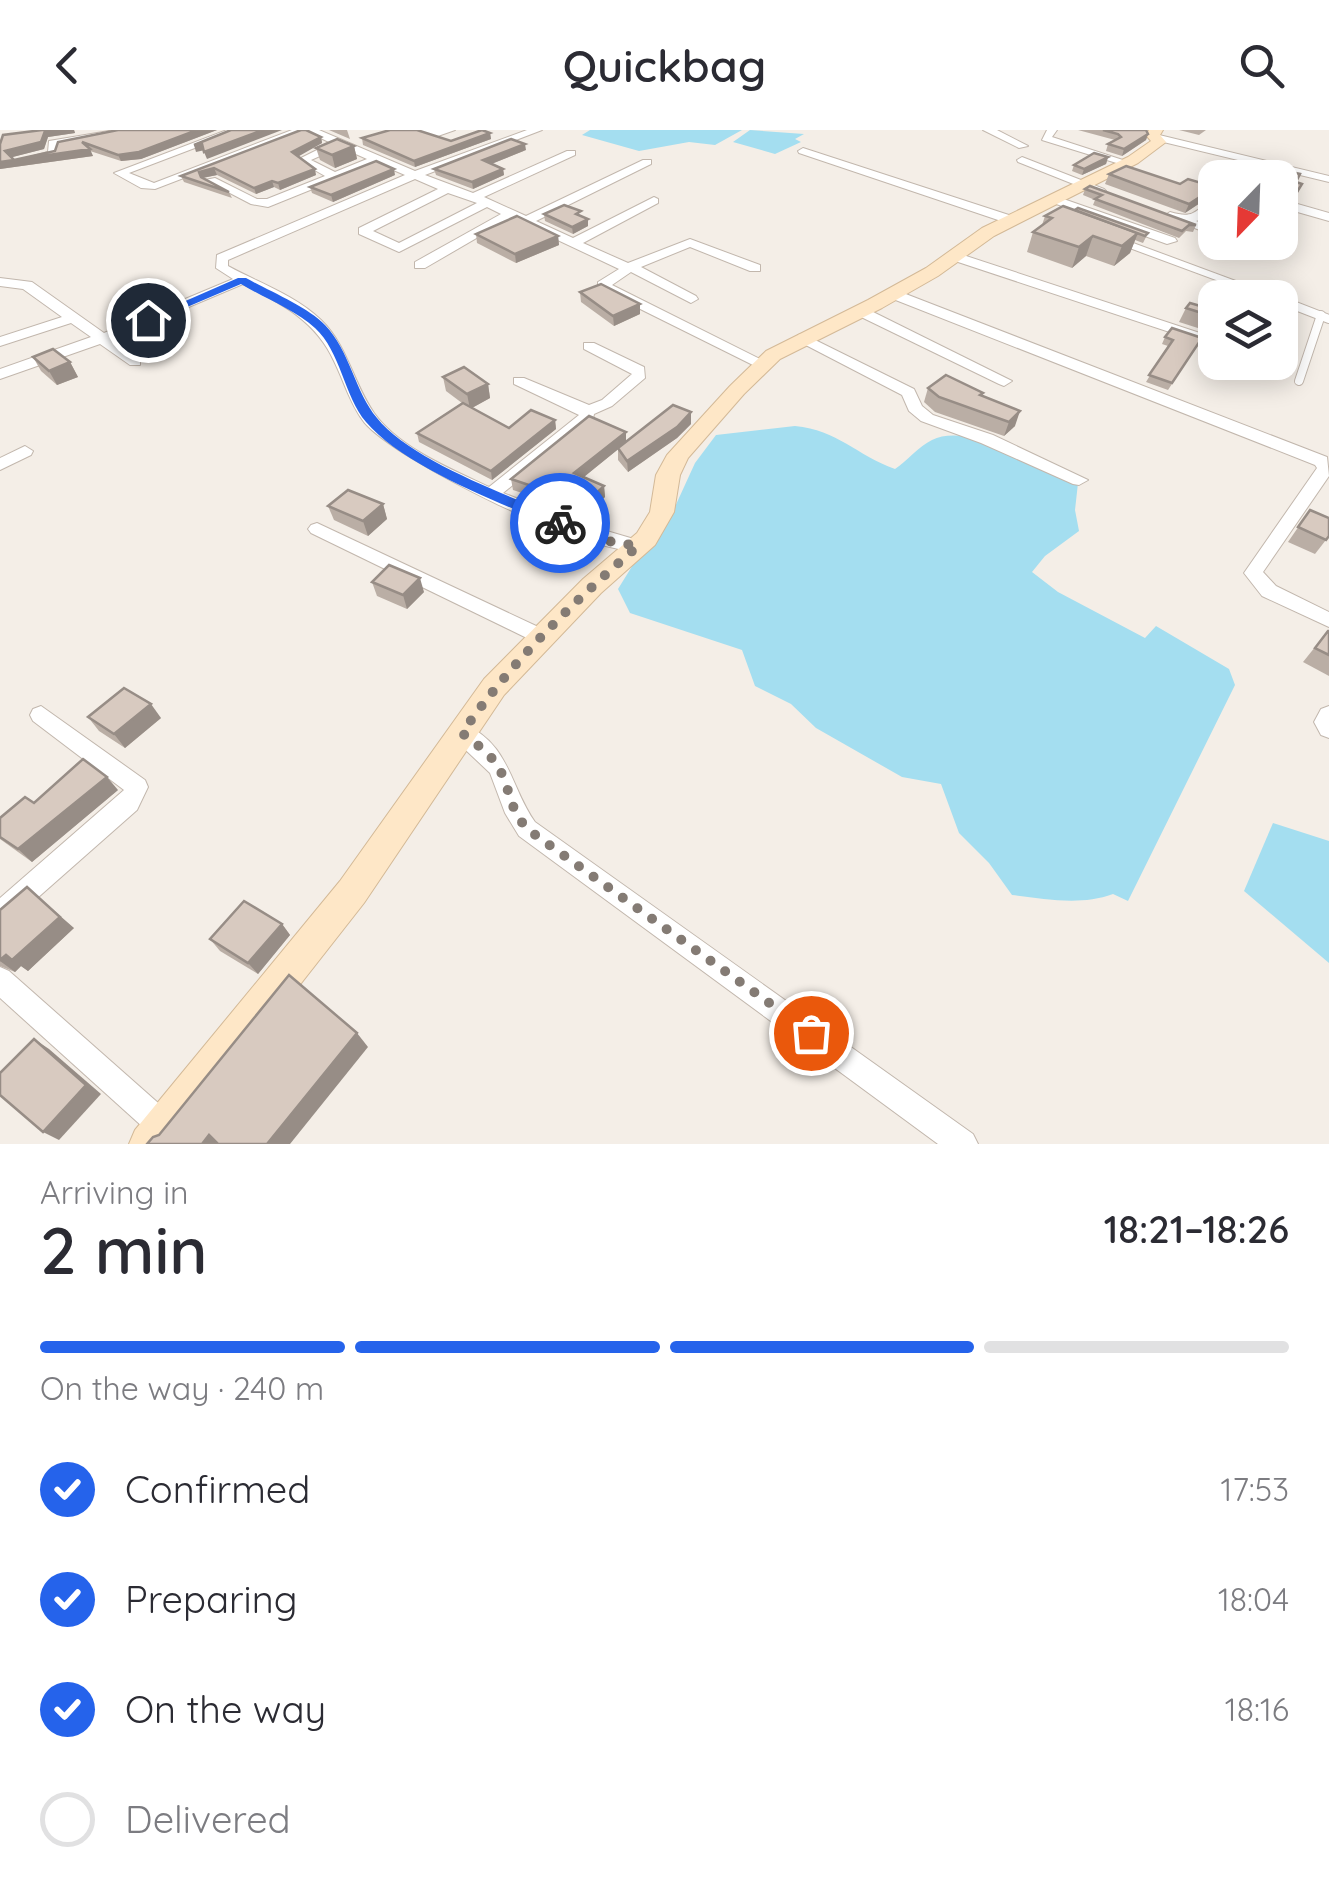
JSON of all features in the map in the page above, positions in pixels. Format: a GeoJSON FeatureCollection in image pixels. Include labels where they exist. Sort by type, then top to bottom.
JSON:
{"type":"FeatureCollection","features":[{"type":"Feature","properties":{"kind":"street"},"geometry":{"type":"LineString","coordinates":[[17,160],[52,154],[53,142],[135,130]]}},
{"type":"Feature","properties":{"kind":"street"},"geometry":{"type":"LineString","coordinates":[[237,130],[120,173],[152,187],[301,130]]}},
{"type":"Feature","properties":{"kind":"street"},"geometry":{"type":"LineString","coordinates":[[310,130],[480,200],[691,299]]}},
{"type":"Feature","properties":{"kind":"street"},"geometry":{"type":"LineString","coordinates":[[417,130],[435,134],[450,130]]}},
{"type":"Feature","properties":{"kind":"street"},"geometry":{"type":"LineString","coordinates":[[344,223],[415,175],[536,130]]}},
{"type":"Feature","properties":{"kind":"street"},"geometry":{"type":"LineString","coordinates":[[988,130],[1023,146]]}},
{"type":"Feature","properties":{"kind":"street"},"geometry":{"type":"LineString","coordinates":[[1052,130],[1046,138],[1126,163]]}},
{"type":"Feature","properties":{"kind":"street"},"geometry":{"type":"LineString","coordinates":[[5,993],[157,1135],[352,892],[494,687],[592,586],[638,546],[662,512],[668,476],[678,455],[773,355],[893,294],[1082,184],[1126,163],[1159,142],[1150,133]]}},
{"type":"Feature","properties":{"kind":"street"},"geometry":{"type":"LineString","coordinates":[[1150,133],[1329,179]]}},
{"type":"Feature","properties":{"kind":"street"},"geometry":{"type":"LineString","coordinates":[[334,176],[302,160],[339,143]]}},
{"type":"Feature","properties":{"kind":"street"},"geometry":{"type":"LineString","coordinates":[[803,150],[1037,211],[1171,241]]}},
{"type":"Feature","properties":{"kind":"street"},"geometry":{"type":"LineString","coordinates":[[344,223],[399,248],[570,153]]}},
{"type":"Feature","properties":{"kind":"street"},"geometry":{"type":"LineString","coordinates":[[212,180],[261,204],[376,159]]}},
{"type":"Feature","properties":{"kind":"street"},"geometry":{"type":"LineString","coordinates":[[1022,160],[1116,196]]}},
{"type":"Feature","properties":{"kind":"street"},"geometry":{"type":"LineString","coordinates":[[526,221],[647,162]]}},
{"type":"Feature","properties":{"kind":"street"},"geometry":{"type":"LineString","coordinates":[[446,189],[222,258],[222,268],[320,326],[370,418],[396,444],[490,494],[602,540],[638,546]]}},
{"type":"Feature","properties":{"kind":"street"},"geometry":{"type":"LineString","coordinates":[[573,243],[654,201]]}},
{"type":"Feature","properties":{"kind":"street"},"geometry":{"type":"LineString","coordinates":[[1150,209],[1198,226]]}},
{"type":"Feature","properties":{"kind":"street"},"geometry":{"type":"LineString","coordinates":[[1298,209],[1329,217]]}},
{"type":"Feature","properties":{"kind":"street"},"geometry":{"type":"LineString","coordinates":[[420,265],[510,214]]}},
{"type":"Feature","properties":{"kind":"street"},"geometry":{"type":"LineString","coordinates":[[1184,221],[1198,216]]}},
{"type":"Feature","properties":{"kind":"street"},"geometry":{"type":"LineString","coordinates":[[755,268],[690,242],[629,268],[603,285],[763,366]]}},
{"type":"Feature","properties":{"kind":"street"},"geometry":{"type":"LineString","coordinates":[[954,256],[1198,338]]}},
{"type":"Feature","properties":{"kind":"street"},"geometry":{"type":"LineString","coordinates":[[0,374],[101,339],[242,280]]}},
{"type":"Feature","properties":{"kind":"street"},"geometry":{"type":"LineString","coordinates":[[0,282],[27,285],[136,362]]}},
{"type":"Feature","properties":{"kind":"street"},"geometry":{"type":"LineString","coordinates":[[893,294],[1322,461],[1326,468],[1253,572],[1260,585],[1329,620]]}},
{"type":"Feature","properties":{"kind":"street"},"geometry":{"type":"LineString","coordinates":[[860,310],[1004,381]]}},
{"type":"Feature","properties":{"kind":"street"},"geometry":{"type":"LineString","coordinates":[[0,342],[72,318]]}},
{"type":"Feature","properties":{"kind":"street"},"geometry":{"type":"LineString","coordinates":[[803,338],[909,392],[914,408],[927,418],[987,439],[1079,480]]}},
{"type":"Feature","properties":{"kind":"street"},"geometry":{"type":"LineString","coordinates":[[519,380],[588,411],[607,403],[640,375],[639,370],[589,346]]}},
{"type":"Feature","properties":{"kind":"street"},"geometry":{"type":"LineString","coordinates":[[490,494],[585,420],[588,411]]}},
{"type":"Feature","properties":{"kind":"street"},"geometry":{"type":"LineString","coordinates":[[0,465],[25,451]]}},
{"type":"Feature","properties":{"kind":"street"},"geometry":{"type":"LineString","coordinates":[[317,528],[542,637]]}},
{"type":"Feature","properties":{"kind":"street"},"geometry":{"type":"LineString","coordinates":[[1329,714],[1325,722],[1329,728]]}},
{"type":"Feature","properties":{"kind":"street"},"geometry":{"type":"LineString","coordinates":[[0,914],[130,802],[137,786],[41,715]]}},
{"type":"Feature","properties":{"kind":"street"},"geometry":{"type":"LineString","coordinates":[[462,733],[491,756],[502,775],[510,808],[527,829],[963,1144]]}},
{"type":"Feature","properties":{"kind":"lane"},"geometry":{"type":"LineString","coordinates":[[1107,236],[1226,280]]}},
{"type":"Feature","properties":{"kind":"lane"},"geometry":{"type":"LineString","coordinates":[[1298,307],[1325,317],[1299,380]]}},
{"type":"Feature","properties":{"kind":"water"},"geometry":{"type":"Polygon","coordinates":[[[590,130],[742,130],[715,145],[689,142],[639,151],[582,135],[590,130]]]}},
{"type":"Feature","properties":{"kind":"water"},"geometry":{"type":"Polygon","coordinates":[[[750,130],[804,134],[795,139],[801,142],[775,154],[733,142],[750,130]]]}},
{"type":"Feature","properties":{"kind":"water"},"geometry":{"type":"Polygon","coordinates":[[[795,426],[823,432],[895,469],[932,440],[966,436],[1006,448],[1078,483],[1075,510],[1079,531],[1045,556],[1032,572],[1058,592],[1145,638],[1156,626],[1229,669],[1235,685],[1128,901],[1113,894],[1076,901],[1012,895],[989,863],[959,833],[941,784],[902,777],[816,728],[791,704],[755,686],[742,650],[630,613],[618,589],[644,547],[668,522],[695,463],[716,435],[795,426]]]}},
{"type":"Feature","properties":{"kind":"water"},"geometry":{"type":"Polygon","coordinates":[[[1273,823],[1329,841],[1329,963],[1244,891],[1273,823]]]}},
{"type":"Feature","properties":{"kind":"building"},"geometry":{"type":"Polygon","coordinates":[[[50,130],[45,131],[41,142],[5,151],[14,160],[0,162],[3,135],[50,130]]]}},
{"type":"Feature","properties":{"kind":"building"},"geometry":{"type":"Polygon","coordinates":[[[118,130],[197,130],[139,152],[118,155],[82,142],[90,149],[14,160],[55,151],[58,142],[118,130]]]}},
{"type":"Feature","properties":{"kind":"building"},"geometry":{"type":"Polygon","coordinates":[[[231,130],[263,130],[204,152],[202,144],[194,145],[231,130]]]}},
{"type":"Feature","properties":{"kind":"building"},"geometry":{"type":"Polygon","coordinates":[[[301,130],[321,137],[292,152],[315,169],[254,188],[214,168],[199,172],[201,177],[229,192],[181,176],[301,130]]]}},
{"type":"Feature","properties":{"kind":"building"},"geometry":{"type":"Polygon","coordinates":[[[390,130],[417,130],[451,141],[482,130],[490,133],[414,161],[362,138],[390,130]]]}},
{"type":"Feature","properties":{"kind":"building"},"geometry":{"type":"Polygon","coordinates":[[[1103,130],[1146,130],[1148,134],[1124,149],[1108,144],[1121,137],[1118,134],[1103,130]]]}},
{"type":"Feature","properties":{"kind":"building"},"geometry":{"type":"Polygon","coordinates":[[[337,139],[354,146],[332,155],[316,148],[337,139]]]}},
{"type":"Feature","properties":{"kind":"building"},"geometry":{"type":"Polygon","coordinates":[[[511,139],[525,144],[483,160],[503,169],[472,182],[434,169],[511,139]]]}},
{"type":"Feature","properties":{"kind":"building"},"geometry":{"type":"Polygon","coordinates":[[[1094,153],[1108,157],[1084,169],[1074,165],[1094,153]]]}},
{"type":"Feature","properties":{"kind":"building"},"geometry":{"type":"Polygon","coordinates":[[[376,161],[394,169],[331,195],[310,187],[376,161]]]}},
{"type":"Feature","properties":{"kind":"building"},"geometry":{"type":"Polygon","coordinates":[[[1126,166],[1180,184],[1188,179],[1198,182],[1198,198],[1189,204],[1109,174],[1126,166]]]}},
{"type":"Feature","properties":{"kind":"building"},"geometry":{"type":"Polygon","coordinates":[[[1090,186],[1196,225],[1182,231],[1095,199],[1102,195],[1085,189],[1090,186]]]}},
{"type":"Feature","properties":{"kind":"building"},"geometry":{"type":"Polygon","coordinates":[[[564,205],[581,211],[576,214],[588,219],[572,227],[544,214],[564,205]]]}},
{"type":"Feature","properties":{"kind":"building"},"geometry":{"type":"Polygon","coordinates":[[[1063,206],[1138,233],[1122,246],[1093,236],[1079,247],[1033,232],[1052,218],[1045,216],[1063,206]]]}},
{"type":"Feature","properties":{"kind":"building"},"geometry":{"type":"Polygon","coordinates":[[[1075,210],[1148,233],[1145,236],[1075,210]]]}},
{"type":"Feature","properties":{"kind":"building"},"geometry":{"type":"Polygon","coordinates":[[[517,216],[558,236],[515,254],[476,234],[517,216]]]}},
{"type":"Feature","properties":{"kind":"building"},"geometry":{"type":"Polygon","coordinates":[[[601,284],[640,304],[613,316],[580,292],[601,284]]]}},
{"type":"Feature","properties":{"kind":"building"},"geometry":{"type":"Polygon","coordinates":[[[1190,303],[1198,305],[1198,312],[1186,308],[1190,303]]]}},
{"type":"Feature","properties":{"kind":"building"},"geometry":{"type":"Polygon","coordinates":[[[1172,328],[1198,337],[1198,344],[1172,383],[1149,375],[1173,340],[1165,337],[1172,328]]]}},
{"type":"Feature","properties":{"kind":"building"},"geometry":{"type":"Polygon","coordinates":[[[53,349],[70,362],[49,371],[33,357],[53,349]]]}},
{"type":"Feature","properties":{"kind":"building"},"geometry":{"type":"Polygon","coordinates":[[[464,367],[488,384],[467,394],[443,377],[464,367]]]}},
{"type":"Feature","properties":{"kind":"building"},"geometry":{"type":"Polygon","coordinates":[[[946,375],[983,393],[980,395],[1020,411],[1009,422],[939,397],[928,388],[946,375]]]}},
{"type":"Feature","properties":{"kind":"building"},"geometry":{"type":"Polygon","coordinates":[[[463,403],[509,428],[531,410],[555,420],[491,471],[417,433],[463,403]]]}},
{"type":"Feature","properties":{"kind":"building"},"geometry":{"type":"Polygon","coordinates":[[[673,405],[691,412],[677,427],[627,461],[618,448],[673,405]]]}},
{"type":"Feature","properties":{"kind":"building"},"geometry":{"type":"Polygon","coordinates":[[[589,416],[626,432],[574,473],[604,486],[585,504],[511,479],[589,416]]]}},
{"type":"Feature","properties":{"kind":"building"},"geometry":{"type":"Polygon","coordinates":[[[348,490],[383,504],[363,521],[328,506],[348,490]]]}},
{"type":"Feature","properties":{"kind":"building"},"geometry":{"type":"Polygon","coordinates":[[[1310,510],[1329,518],[1326,540],[1298,527],[1310,510]]]}},
{"type":"Feature","properties":{"kind":"building"},"geometry":{"type":"Polygon","coordinates":[[[389,565],[420,578],[403,595],[372,582],[389,565]]]}},
{"type":"Feature","properties":{"kind":"building"},"geometry":{"type":"Polygon","coordinates":[[[1329,631],[1329,655],[1315,648],[1329,631]]]}},
{"type":"Feature","properties":{"kind":"building"},"geometry":{"type":"Polygon","coordinates":[[[124,688],[151,704],[114,734],[88,717],[124,688]]]}},
{"type":"Feature","properties":{"kind":"building"},"geometry":{"type":"Polygon","coordinates":[[[83,759],[107,777],[18,849],[0,837],[0,818],[25,797],[34,803],[83,759]]]}},
{"type":"Feature","properties":{"kind":"building"},"geometry":{"type":"Polygon","coordinates":[[[27,887],[60,917],[12,960],[6,955],[0,960],[0,910],[27,887]]]}},
{"type":"Feature","properties":{"kind":"building"},"geometry":{"type":"Polygon","coordinates":[[[244,901],[282,924],[248,963],[210,939],[244,901]]]}},
{"type":"Feature","properties":{"kind":"building"},"geometry":{"type":"Polygon","coordinates":[[[289,975],[357,1033],[267,1144],[218,1144],[209,1135],[202,1144],[147,1144],[159,1135],[289,975]]]}},
{"type":"Feature","properties":{"kind":"building"},"geometry":{"type":"Polygon","coordinates":[[[34,1039],[86,1085],[43,1132],[0,1095],[0,1073],[34,1039]]]}},
{"type":"Feature","properties":{"kind":"way so far"},"geometry":{"type":"LineString","coordinates":[[560,523],[602,540],[638,546],[592,586],[494,687],[462,733],[491,756],[502,775],[510,808],[527,829],[811,1033]]}},
{"type":"Feature","properties":{"kind":"route"},"geometry":{"type":"LineString","coordinates":[[148,320],[242,280],[320,326],[370,418],[396,444],[490,494],[560,523]]}}]}
